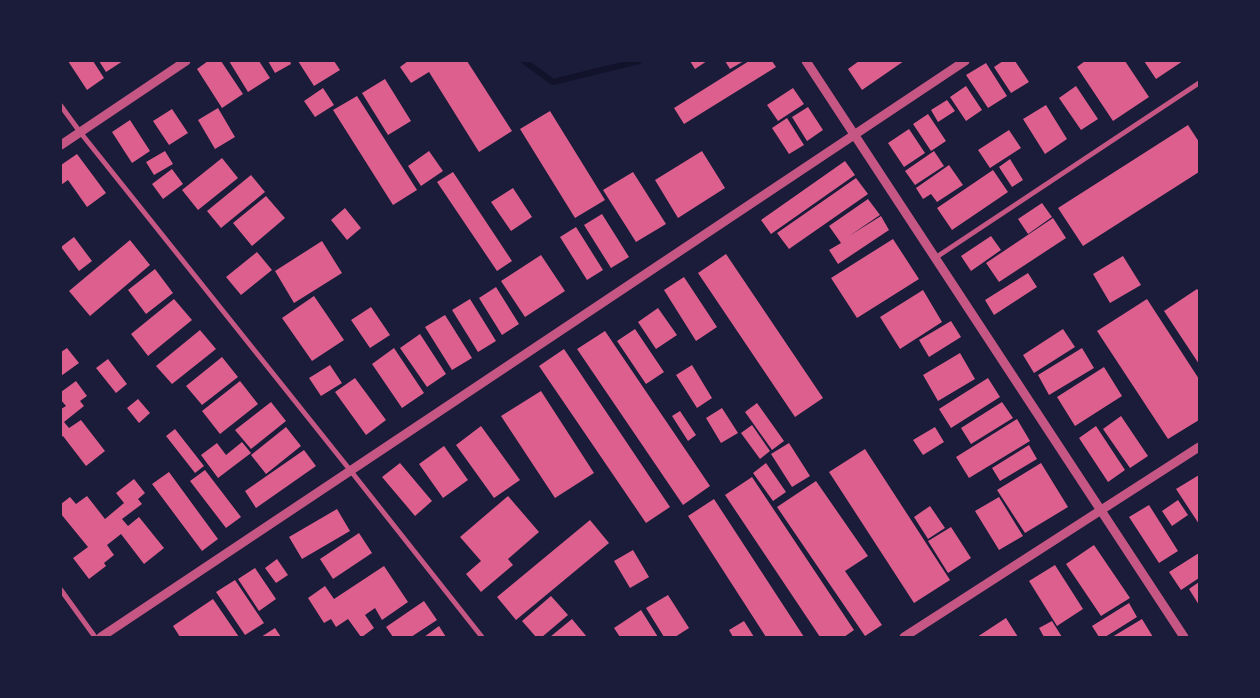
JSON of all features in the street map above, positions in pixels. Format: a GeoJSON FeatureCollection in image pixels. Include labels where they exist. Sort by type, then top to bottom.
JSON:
{"type":"FeatureCollection","features":[{"type":"Feature","properties":{"kind":"street"},"geometry":{"type":"LineString","coordinates":[[61,145],[186,61]]}},
{"type":"Feature","properties":{"kind":"street"},"geometry":{"type":"LineString","coordinates":[[806,61],[1184,637]]}},
{"type":"Feature","properties":{"kind":"street"},"geometry":{"type":"LineString","coordinates":[[101,637],[965,61]]}},
{"type":"Feature","properties":{"kind":"street"},"geometry":{"type":"LineString","coordinates":[[935,258],[1199,83]]}},
{"type":"Feature","properties":{"kind":"street"},"geometry":{"type":"LineString","coordinates":[[61,106],[482,637]]}},
{"type":"Feature","properties":{"kind":"street"},"geometry":{"type":"LineString","coordinates":[[904,637],[1199,447]]}},
{"type":"Feature","properties":{"kind":"street"},"geometry":{"type":"LineString","coordinates":[[61,590],[96,637]]}},
{"type":"Feature","properties":{"kind":"building"},"geometry":{"type":"Polygon","coordinates":[[[68,61],[93,61],[104,78],[87,90],[68,61]]]}},
{"type":"Feature","properties":{"kind":"building"},"geometry":{"type":"Polygon","coordinates":[[[99,61],[123,61],[106,72],[99,61]]]}},
{"type":"Feature","properties":{"kind":"building"},"geometry":{"type":"Polygon","coordinates":[[[208,61],[221,61],[243,94],[222,108],[197,69],[208,61]]]}},
{"type":"Feature","properties":{"kind":"building"},"geometry":{"type":"Polygon","coordinates":[[[229,61],[259,61],[270,78],[248,92],[229,61]]]}},
{"type":"Feature","properties":{"kind":"building"},"geometry":{"type":"Polygon","coordinates":[[[268,61],[290,61],[291,64],[275,73],[268,61]]]}},
{"type":"Feature","properties":{"kind":"building"},"geometry":{"type":"Polygon","coordinates":[[[298,61],[334,61],[340,70],[314,86],[298,61]]]}},
{"type":"Feature","properties":{"kind":"building"},"geometry":{"type":"Polygon","coordinates":[[[408,61],[467,61],[512,131],[479,152],[429,72],[411,83],[400,67],[408,61]]]}},
{"type":"Feature","properties":{"kind":"building"},"geometry":{"type":"Polygon","coordinates":[[[690,61],[707,61],[695,69],[690,61]]]}},
{"type":"Feature","properties":{"kind":"building"},"geometry":{"type":"Polygon","coordinates":[[[725,61],[744,61],[730,69],[725,61]]]}},
{"type":"Feature","properties":{"kind":"building"},"geometry":{"type":"Polygon","coordinates":[[[749,61],[772,61],[776,67],[684,124],[674,108],[749,61]]]}},
{"type":"Feature","properties":{"kind":"building"},"geometry":{"type":"Polygon","coordinates":[[[859,61],[904,61],[862,90],[848,69],[859,61]]]}},
{"type":"Feature","properties":{"kind":"building"},"geometry":{"type":"Polygon","coordinates":[[[1003,61],[1015,61],[1029,82],[1011,93],[994,67],[1003,61]]]}},
{"type":"Feature","properties":{"kind":"building"},"geometry":{"type":"Polygon","coordinates":[[[1085,61],[1125,61],[1149,97],[1113,121],[1077,67],[1085,61]]]}},
{"type":"Feature","properties":{"kind":"building"},"geometry":{"type":"Polygon","coordinates":[[[1144,61],[1183,61],[1156,79],[1144,61]]]}},
{"type":"Feature","properties":{"kind":"building"},"geometry":{"type":"Polygon","coordinates":[[[986,63],[1007,96],[988,108],[966,75],[986,63]]]}},
{"type":"Feature","properties":{"kind":"building"},"geometry":{"type":"Polygon","coordinates":[[[385,79],[411,121],[388,135],[362,93],[385,79]]]}},
{"type":"Feature","properties":{"kind":"building"},"geometry":{"type":"Polygon","coordinates":[[[966,86],[982,110],[966,121],[950,97],[966,86]]]}},
{"type":"Feature","properties":{"kind":"building"},"geometry":{"type":"Polygon","coordinates":[[[1076,86],[1098,119],[1081,130],[1059,98],[1076,86]]]}},
{"type":"Feature","properties":{"kind":"building"},"geometry":{"type":"Polygon","coordinates":[[[323,88],[334,105],[315,117],[304,101],[323,88]]]}},
{"type":"Feature","properties":{"kind":"building"},"geometry":{"type":"Polygon","coordinates":[[[793,88],[804,104],[778,121],[767,105],[793,88]]]}},
{"type":"Feature","properties":{"kind":"building"},"geometry":{"type":"Polygon","coordinates":[[[357,96],[417,190],[393,205],[333,110],[357,96]]]}},
{"type":"Feature","properties":{"kind":"building"},"geometry":{"type":"Polygon","coordinates":[[[947,100],[955,111],[938,122],[931,110],[947,100]]]}},
{"type":"Feature","properties":{"kind":"building"},"geometry":{"type":"Polygon","coordinates":[[[1046,105],[1067,139],[1045,154],[1023,119],[1046,105]]]}},
{"type":"Feature","properties":{"kind":"building"},"geometry":{"type":"Polygon","coordinates":[[[808,107],[823,130],[807,141],[792,117],[808,107]]]}},
{"type":"Feature","properties":{"kind":"building"},"geometry":{"type":"Polygon","coordinates":[[[218,108],[235,137],[215,149],[198,120],[218,108]]]}},
{"type":"Feature","properties":{"kind":"building"},"geometry":{"type":"Polygon","coordinates":[[[172,109],[188,133],[169,145],[153,121],[172,109]]]}},
{"type":"Feature","properties":{"kind":"building"},"geometry":{"type":"Polygon","coordinates":[[[550,111],[605,200],[575,218],[520,129],[550,111]]]}},
{"type":"Feature","properties":{"kind":"building"},"geometry":{"type":"Polygon","coordinates":[[[928,114],[946,141],[931,151],[913,124],[928,114]]]}},
{"type":"Feature","properties":{"kind":"building"},"geometry":{"type":"Polygon","coordinates":[[[787,118],[804,145],[789,154],[772,128],[787,118]]]}},
{"type":"Feature","properties":{"kind":"building"},"geometry":{"type":"Polygon","coordinates":[[[130,120],[150,151],[132,163],[112,132],[130,120]]]}},
{"type":"Feature","properties":{"kind":"building"},"geometry":{"type":"Polygon","coordinates":[[[1188,125],[1199,142],[1199,172],[1083,246],[1058,208],[1188,125]]]}},
{"type":"Feature","properties":{"kind":"building"},"geometry":{"type":"Polygon","coordinates":[[[909,129],[925,153],[904,167],[888,143],[909,129]]]}},
{"type":"Feature","properties":{"kind":"building"},"geometry":{"type":"Polygon","coordinates":[[[1009,130],[1021,148],[990,168],[978,150],[1009,130]]]}},
{"type":"Feature","properties":{"kind":"building"},"geometry":{"type":"Polygon","coordinates":[[[165,151],[173,164],[154,175],[146,162],[165,151]]]}},
{"type":"Feature","properties":{"kind":"building"},"geometry":{"type":"Polygon","coordinates":[[[429,151],[443,171],[421,186],[408,166],[429,151]]]}},
{"type":"Feature","properties":{"kind":"building"},"geometry":{"type":"Polygon","coordinates":[[[702,151],[725,188],[678,218],[655,180],[702,151]]]}},
{"type":"Feature","properties":{"kind":"building"},"geometry":{"type":"Polygon","coordinates":[[[934,151],[944,166],[915,185],[905,171],[934,151]]]}},
{"type":"Feature","properties":{"kind":"building"},"geometry":{"type":"Polygon","coordinates":[[[77,154],[106,193],[87,207],[68,180],[61,185],[61,165],[77,154]]]}},
{"type":"Feature","properties":{"kind":"building"},"geometry":{"type":"Polygon","coordinates":[[[222,158],[238,178],[198,210],[182,190],[222,158]]]}},
{"type":"Feature","properties":{"kind":"building"},"geometry":{"type":"Polygon","coordinates":[[[1010,159],[1023,180],[1012,187],[999,167],[1010,159]]]}},
{"type":"Feature","properties":{"kind":"building"},"geometry":{"type":"Polygon","coordinates":[[[845,161],[855,175],[771,234],[761,220],[845,161]]]}},
{"type":"Feature","properties":{"kind":"building"},"geometry":{"type":"Polygon","coordinates":[[[949,165],[963,185],[937,202],[931,194],[923,199],[916,188],[949,165]]]}},
{"type":"Feature","properties":{"kind":"building"},"geometry":{"type":"Polygon","coordinates":[[[172,169],[183,184],[163,199],[152,184],[172,169]]]}},
{"type":"Feature","properties":{"kind":"building"},"geometry":{"type":"Polygon","coordinates":[[[993,170],[1008,192],[952,230],[937,208],[993,170]]]}},
{"type":"Feature","properties":{"kind":"building"},"geometry":{"type":"Polygon","coordinates":[[[453,172],[512,261],[497,271],[437,182],[453,172]]]}},
{"type":"Feature","properties":{"kind":"building"},"geometry":{"type":"Polygon","coordinates":[[[633,172],[666,224],[636,242],[603,190],[633,172]]]}},
{"type":"Feature","properties":{"kind":"building"},"geometry":{"type":"Polygon","coordinates":[[[251,175],[265,192],[221,228],[207,211],[251,175]]]}},
{"type":"Feature","properties":{"kind":"building"},"geometry":{"type":"Polygon","coordinates":[[[856,178],[868,194],[789,249],[777,233],[856,178]]]}},
{"type":"Feature","properties":{"kind":"building"},"geometry":{"type":"Polygon","coordinates":[[[513,188],[532,217],[511,231],[491,202],[513,188]]]}},
{"type":"Feature","properties":{"kind":"building"},"geometry":{"type":"Polygon","coordinates":[[[266,196],[285,218],[252,246],[233,223],[266,196]]]}},
{"type":"Feature","properties":{"kind":"building"},"geometry":{"type":"Polygon","coordinates":[[[868,199],[880,215],[849,236],[881,216],[889,230],[838,264],[829,250],[841,243],[829,226],[868,199]]]}},
{"type":"Feature","properties":{"kind":"building"},"geometry":{"type":"Polygon","coordinates":[[[1042,203],[1052,217],[1028,234],[1018,219],[1042,203]]]}},
{"type":"Feature","properties":{"kind":"building"},"geometry":{"type":"Polygon","coordinates":[[[345,208],[361,228],[347,240],[331,220],[345,208]]]}},
{"type":"Feature","properties":{"kind":"building"},"geometry":{"type":"Polygon","coordinates":[[[602,214],[629,257],[611,268],[584,225],[602,214]]]}},
{"type":"Feature","properties":{"kind":"building"},"geometry":{"type":"Polygon","coordinates":[[[1053,218],[1066,238],[999,282],[986,263],[1053,218]]]}},
{"type":"Feature","properties":{"kind":"building"},"geometry":{"type":"Polygon","coordinates":[[[576,227],[603,270],[587,280],[560,237],[576,227]]]}},
{"type":"Feature","properties":{"kind":"building"},"geometry":{"type":"Polygon","coordinates":[[[991,236],[1001,250],[971,271],[961,256],[991,236]]]}},
{"type":"Feature","properties":{"kind":"building"},"geometry":{"type":"Polygon","coordinates":[[[74,237],[92,261],[79,271],[61,247],[74,237]]]}},
{"type":"Feature","properties":{"kind":"building"},"geometry":{"type":"Polygon","coordinates":[[[893,239],[919,279],[857,318],[831,278],[893,239]]]}},
{"type":"Feature","properties":{"kind":"building"},"geometry":{"type":"Polygon","coordinates":[[[130,240],[150,265],[90,316],[69,291],[130,240]]]}},
{"type":"Feature","properties":{"kind":"building"},"geometry":{"type":"Polygon","coordinates":[[[322,241],[342,273],[294,303],[275,271],[322,241]]]}},
{"type":"Feature","properties":{"kind":"building"},"geometry":{"type":"Polygon","coordinates":[[[257,252],[272,270],[241,295],[226,277],[257,252]]]}},
{"type":"Feature","properties":{"kind":"building"},"geometry":{"type":"Polygon","coordinates":[[[726,254],[823,398],[795,417],[698,273],[726,254]]]}},
{"type":"Feature","properties":{"kind":"building"},"geometry":{"type":"Polygon","coordinates":[[[541,255],[565,291],[525,317],[501,281],[541,255]]]}},
{"type":"Feature","properties":{"kind":"building"},"geometry":{"type":"Polygon","coordinates":[[[1123,256],[1141,285],[1110,303],[1093,274],[1123,256]]]}},
{"type":"Feature","properties":{"kind":"building"},"geometry":{"type":"Polygon","coordinates":[[[155,269],[173,293],[146,314],[128,290],[155,269]]]}},
{"type":"Feature","properties":{"kind":"building"},"geometry":{"type":"Polygon","coordinates":[[[1028,273],[1037,287],[994,315],[985,300],[1028,273]]]}},
{"type":"Feature","properties":{"kind":"building"},"geometry":{"type":"Polygon","coordinates":[[[684,277],[717,327],[696,341],[664,290],[684,277]]]}},
{"type":"Feature","properties":{"kind":"building"},"geometry":{"type":"Polygon","coordinates":[[[496,287],[519,324],[502,335],[479,298],[496,287]]]}},
{"type":"Feature","properties":{"kind":"building"},"geometry":{"type":"Polygon","coordinates":[[[1197,289],[1199,291],[1199,364],[1164,311],[1197,289]]]}},
{"type":"Feature","properties":{"kind":"building"},"geometry":{"type":"Polygon","coordinates":[[[923,290],[942,322],[900,349],[880,317],[923,290]]]}},
{"type":"Feature","properties":{"kind":"building"},"geometry":{"type":"Polygon","coordinates":[[[314,296],[344,340],[312,361],[282,318],[314,296]]]}},
{"type":"Feature","properties":{"kind":"building"},"geometry":{"type":"Polygon","coordinates":[[[174,299],[192,320],[148,356],[131,334],[174,299]]]}},
{"type":"Feature","properties":{"kind":"building"},"geometry":{"type":"Polygon","coordinates":[[[470,299],[496,341],[478,352],[452,310],[470,299]]]}},
{"type":"Feature","properties":{"kind":"building"},"geometry":{"type":"Polygon","coordinates":[[[1147,299],[1199,379],[1199,420],[1168,439],[1097,331],[1147,299]]]}},
{"type":"Feature","properties":{"kind":"building"},"geometry":{"type":"Polygon","coordinates":[[[371,307],[390,335],[370,348],[351,320],[371,307]]]}},
{"type":"Feature","properties":{"kind":"building"},"geometry":{"type":"Polygon","coordinates":[[[658,308],[677,335],[656,349],[638,322],[658,308]]]}},
{"type":"Feature","properties":{"kind":"building"},"geometry":{"type":"Polygon","coordinates":[[[445,315],[472,358],[452,370],[425,327],[445,315]]]}},
{"type":"Feature","properties":{"kind":"building"},"geometry":{"type":"Polygon","coordinates":[[[951,321],[961,337],[929,357],[919,340],[951,321]]]}},
{"type":"Feature","properties":{"kind":"building"},"geometry":{"type":"Polygon","coordinates":[[[635,329],[664,372],[646,384],[617,341],[635,329]]]}},
{"type":"Feature","properties":{"kind":"building"},"geometry":{"type":"Polygon","coordinates":[[[1063,329],[1075,347],[1034,373],[1023,355],[1063,329]]]}},
{"type":"Feature","properties":{"kind":"building"},"geometry":{"type":"Polygon","coordinates":[[[200,330],[216,349],[172,384],[156,366],[200,330]]]}},
{"type":"Feature","properties":{"kind":"building"},"geometry":{"type":"Polygon","coordinates":[[[605,331],[710,486],[683,505],[577,349],[605,331]]]}},
{"type":"Feature","properties":{"kind":"building"},"geometry":{"type":"Polygon","coordinates":[[[420,334],[446,374],[427,387],[400,348],[420,334]]]}},
{"type":"Feature","properties":{"kind":"building"},"geometry":{"type":"Polygon","coordinates":[[[67,348],[79,363],[61,376],[61,352],[67,348]]]}},
{"type":"Feature","properties":{"kind":"building"},"geometry":{"type":"Polygon","coordinates":[[[394,348],[424,393],[402,408],[372,364],[394,348]]]}},
{"type":"Feature","properties":{"kind":"building"},"geometry":{"type":"Polygon","coordinates":[[[1082,348],[1094,368],[1049,395],[1038,375],[1082,348]]]}},
{"type":"Feature","properties":{"kind":"building"},"geometry":{"type":"Polygon","coordinates":[[[564,349],[670,507],[646,523],[539,366],[564,349]]]}},
{"type":"Feature","properties":{"kind":"building"},"geometry":{"type":"Polygon","coordinates":[[[960,353],[975,379],[938,401],[923,375],[960,353]]]}},
{"type":"Feature","properties":{"kind":"building"},"geometry":{"type":"Polygon","coordinates":[[[222,357],[238,377],[202,405],[186,386],[222,357]]]}},
{"type":"Feature","properties":{"kind":"building"},"geometry":{"type":"Polygon","coordinates":[[[108,359],[127,384],[116,393],[96,368],[108,359]]]}},
{"type":"Feature","properties":{"kind":"building"},"geometry":{"type":"Polygon","coordinates":[[[330,365],[342,383],[321,396],[309,378],[330,365]]]}},
{"type":"Feature","properties":{"kind":"building"},"geometry":{"type":"Polygon","coordinates":[[[692,365],[712,398],[697,408],[676,375],[692,365]]]}},
{"type":"Feature","properties":{"kind":"building"},"geometry":{"type":"Polygon","coordinates":[[[1104,367],[1122,396],[1075,426],[1057,397],[1104,367]]]}},
{"type":"Feature","properties":{"kind":"building"},"geometry":{"type":"Polygon","coordinates":[[[355,378],[386,420],[366,435],[335,392],[355,378]]]}},
{"type":"Feature","properties":{"kind":"building"},"geometry":{"type":"Polygon","coordinates":[[[988,378],[1000,397],[951,428],[939,409],[988,378]]]}},
{"type":"Feature","properties":{"kind":"building"},"geometry":{"type":"Polygon","coordinates":[[[76,381],[87,396],[80,401],[84,406],[64,422],[69,428],[81,420],[105,451],[86,466],[63,436],[61,437],[61,409],[66,406],[61,400],[61,392],[76,381]]]}},
{"type":"Feature","properties":{"kind":"building"},"geometry":{"type":"Polygon","coordinates":[[[240,381],[258,404],[220,434],[202,411],[240,381]]]}},
{"type":"Feature","properties":{"kind":"building"},"geometry":{"type":"Polygon","coordinates":[[[541,391],[594,473],[555,498],[501,416],[541,391]]]}},
{"type":"Feature","properties":{"kind":"building"},"geometry":{"type":"Polygon","coordinates":[[[138,399],[150,413],[139,423],[127,408],[138,399]]]}},
{"type":"Feature","properties":{"kind":"building"},"geometry":{"type":"Polygon","coordinates":[[[271,402],[286,421],[251,449],[235,430],[271,402]]]}},
{"type":"Feature","properties":{"kind":"building"},"geometry":{"type":"Polygon","coordinates":[[[1002,402],[1013,418],[971,444],[961,428],[1002,402]]]}},
{"type":"Feature","properties":{"kind":"building"},"geometry":{"type":"Polygon","coordinates":[[[757,403],[784,441],[772,450],[745,412],[757,403]]]}},
{"type":"Feature","properties":{"kind":"building"},"geometry":{"type":"Polygon","coordinates":[[[722,408],[738,433],[721,443],[706,418],[722,408]]]}},
{"type":"Feature","properties":{"kind":"building"},"geometry":{"type":"Polygon","coordinates":[[[680,411],[696,435],[688,441],[672,416],[680,411]]]}},
{"type":"Feature","properties":{"kind":"building"},"geometry":{"type":"Polygon","coordinates":[[[1121,416],[1148,456],[1130,468],[1103,429],[1121,416]]]}},
{"type":"Feature","properties":{"kind":"building"},"geometry":{"type":"Polygon","coordinates":[[[1017,419],[1030,441],[969,478],[956,457],[1017,419]]]}},
{"type":"Feature","properties":{"kind":"building"},"geometry":{"type":"Polygon","coordinates":[[[752,425],[770,451],[760,459],[741,433],[752,425]]]}},
{"type":"Feature","properties":{"kind":"building"},"geometry":{"type":"Polygon","coordinates":[[[481,426],[520,480],[494,498],[456,445],[481,426]]]}},
{"type":"Feature","properties":{"kind":"building"},"geometry":{"type":"Polygon","coordinates":[[[1096,426],[1125,470],[1108,482],[1079,438],[1096,426]]]}},
{"type":"Feature","properties":{"kind":"building"},"geometry":{"type":"Polygon","coordinates":[[[286,427],[301,446],[266,474],[251,455],[286,427]]]}},
{"type":"Feature","properties":{"kind":"building"},"geometry":{"type":"Polygon","coordinates":[[[935,427],[944,442],[923,455],[913,440],[935,427]]]}},
{"type":"Feature","properties":{"kind":"building"},"geometry":{"type":"Polygon","coordinates":[[[175,429],[204,466],[195,473],[166,436],[175,429]]]}},
{"type":"Feature","properties":{"kind":"building"},"geometry":{"type":"Polygon","coordinates":[[[242,442],[251,453],[218,478],[201,455],[217,443],[226,455],[242,442]]]}},
{"type":"Feature","properties":{"kind":"building"},"geometry":{"type":"Polygon","coordinates":[[[789,443],[810,476],[792,487],[771,454],[789,443]]]}},
{"type":"Feature","properties":{"kind":"building"},"geometry":{"type":"Polygon","coordinates":[[[1029,445],[1037,459],[1000,481],[992,468],[1029,445]]]}},
{"type":"Feature","properties":{"kind":"building"},"geometry":{"type":"Polygon","coordinates":[[[444,446],[468,480],[443,498],[419,464],[444,446]]]}},
{"type":"Feature","properties":{"kind":"building"},"geometry":{"type":"Polygon","coordinates":[[[865,449],[950,580],[914,603],[829,472],[865,449]]]}},
{"type":"Feature","properties":{"kind":"building"},"geometry":{"type":"Polygon","coordinates":[[[304,450],[316,466],[256,508],[245,491],[304,450]]]}},
{"type":"Feature","properties":{"kind":"building"},"geometry":{"type":"Polygon","coordinates":[[[400,463],[432,501],[415,516],[382,477],[400,463]]]}},
{"type":"Feature","properties":{"kind":"building"},"geometry":{"type":"Polygon","coordinates":[[[766,463],[786,492],[773,501],[753,473],[766,463]]]}},
{"type":"Feature","properties":{"kind":"building"},"geometry":{"type":"Polygon","coordinates":[[[1041,463],[1068,507],[1025,533],[997,490],[1041,463]]]}},
{"type":"Feature","properties":{"kind":"building"},"geometry":{"type":"Polygon","coordinates":[[[205,470],[241,517],[226,528],[190,481],[205,470]]]}},
{"type":"Feature","properties":{"kind":"building"},"geometry":{"type":"Polygon","coordinates":[[[169,472],[218,539],[202,551],[152,484],[169,472]]]}},
{"type":"Feature","properties":{"kind":"building"},"geometry":{"type":"Polygon","coordinates":[[[1199,475],[1199,524],[1176,489],[1199,475]]]}},
{"type":"Feature","properties":{"kind":"building"},"geometry":{"type":"Polygon","coordinates":[[[752,477],[854,630],[844,637],[820,637],[725,495],[752,477]]]}},
{"type":"Feature","properties":{"kind":"building"},"geometry":{"type":"Polygon","coordinates":[[[134,479],[145,493],[138,499],[142,504],[122,519],[128,526],[139,517],[164,548],[144,564],[121,534],[107,545],[114,555],[104,563],[106,566],[89,579],[73,558],[88,547],[61,514],[61,504],[70,497],[76,504],[87,496],[105,519],[124,503],[116,493],[134,479]]]}},
{"type":"Feature","properties":{"kind":"building"},"geometry":{"type":"Polygon","coordinates":[[[816,481],[868,556],[845,571],[882,625],[865,636],[777,507],[816,481]]]}},
{"type":"Feature","properties":{"kind":"building"},"geometry":{"type":"Polygon","coordinates":[[[508,496],[539,532],[508,559],[513,565],[481,592],[466,574],[481,561],[460,537],[508,496]]]}},
{"type":"Feature","properties":{"kind":"building"},"geometry":{"type":"Polygon","coordinates":[[[999,497],[1023,536],[999,550],[975,511],[999,497]]]}},
{"type":"Feature","properties":{"kind":"building"},"geometry":{"type":"Polygon","coordinates":[[[714,499],[804,637],[766,637],[688,516],[714,499]]]}},
{"type":"Feature","properties":{"kind":"building"},"geometry":{"type":"Polygon","coordinates":[[[1178,500],[1188,515],[1172,526],[1162,511],[1178,500]]]}},
{"type":"Feature","properties":{"kind":"building"},"geometry":{"type":"Polygon","coordinates":[[[1149,505],[1178,551],[1159,563],[1129,517],[1149,505]]]}},
{"type":"Feature","properties":{"kind":"building"},"geometry":{"type":"Polygon","coordinates":[[[930,506],[945,528],[928,539],[914,517],[930,506]]]}},
{"type":"Feature","properties":{"kind":"building"},"geometry":{"type":"Polygon","coordinates":[[[337,509],[350,531],[302,559],[289,537],[337,509]]]}},
{"type":"Feature","properties":{"kind":"building"},"geometry":{"type":"Polygon","coordinates":[[[590,520],[609,543],[516,620],[497,597],[590,520]]]}},
{"type":"Feature","properties":{"kind":"building"},"geometry":{"type":"Polygon","coordinates":[[[951,527],[971,558],[948,573],[928,541],[951,527]]]}},
{"type":"Feature","properties":{"kind":"building"},"geometry":{"type":"Polygon","coordinates":[[[359,533],[372,553],[333,579],[320,559],[359,533]]]}},
{"type":"Feature","properties":{"kind":"building"},"geometry":{"type":"Polygon","coordinates":[[[1094,545],[1130,598],[1101,616],[1066,564],[1094,545]]]}},
{"type":"Feature","properties":{"kind":"building"},"geometry":{"type":"Polygon","coordinates":[[[633,550],[649,577],[630,588],[614,561],[633,550]]]}},
{"type":"Feature","properties":{"kind":"building"},"geometry":{"type":"Polygon","coordinates":[[[1199,553],[1199,578],[1181,590],[1169,572],[1199,553]]]}},
{"type":"Feature","properties":{"kind":"building"},"geometry":{"type":"Polygon","coordinates":[[[277,559],[288,575],[276,583],[265,568],[277,559]]]}},
{"type":"Feature","properties":{"kind":"building"},"geometry":{"type":"Polygon","coordinates":[[[1055,565],[1083,609],[1057,626],[1029,581],[1055,565]]]}},
{"type":"Feature","properties":{"kind":"building"},"geometry":{"type":"Polygon","coordinates":[[[384,566],[408,602],[382,620],[375,608],[365,615],[374,628],[362,637],[348,619],[336,627],[331,619],[324,623],[308,598],[325,586],[334,599],[384,566]]]}},
{"type":"Feature","properties":{"kind":"building"},"geometry":{"type":"Polygon","coordinates":[[[255,568],[276,599],[259,611],[238,579],[255,568]]]}},
{"type":"Feature","properties":{"kind":"building"},"geometry":{"type":"Polygon","coordinates":[[[235,580],[264,623],[245,635],[216,592],[235,580]]]}},
{"type":"Feature","properties":{"kind":"building"},"geometry":{"type":"Polygon","coordinates":[[[1199,582],[1199,605],[1189,589],[1199,582]]]}},
{"type":"Feature","properties":{"kind":"building"},"geometry":{"type":"Polygon","coordinates":[[[668,595],[689,628],[675,637],[664,637],[646,608],[668,595]]]}},
{"type":"Feature","properties":{"kind":"building"},"geometry":{"type":"Polygon","coordinates":[[[551,596],[568,615],[542,637],[536,637],[522,621],[551,596]]]}},
{"type":"Feature","properties":{"kind":"building"},"geometry":{"type":"Polygon","coordinates":[[[213,599],[239,637],[180,637],[173,626],[213,599]]]}},
{"type":"Feature","properties":{"kind":"building"},"geometry":{"type":"Polygon","coordinates":[[[424,601],[437,620],[411,637],[393,637],[386,627],[424,601]]]}},
{"type":"Feature","properties":{"kind":"building"},"geometry":{"type":"Polygon","coordinates":[[[1129,603],[1137,617],[1105,637],[1099,637],[1092,626],[1129,603]]]}},
{"type":"Feature","properties":{"kind":"building"},"geometry":{"type":"Polygon","coordinates":[[[641,610],[658,637],[620,637],[614,628],[641,610]]]}},
{"type":"Feature","properties":{"kind":"building"},"geometry":{"type":"Polygon","coordinates":[[[1006,618],[1018,637],[977,637],[1006,618]]]}},
{"type":"Feature","properties":{"kind":"building"},"geometry":{"type":"Polygon","coordinates":[[[572,619],[587,637],[550,637],[572,619]]]}},
{"type":"Feature","properties":{"kind":"building"},"geometry":{"type":"Polygon","coordinates":[[[1142,619],[1153,637],[1112,637],[1142,619]]]}},
{"type":"Feature","properties":{"kind":"building"},"geometry":{"type":"Polygon","coordinates":[[[744,621],[754,637],[733,637],[729,630],[744,621]]]}},
{"type":"Feature","properties":{"kind":"building"},"geometry":{"type":"Polygon","coordinates":[[[1052,621],[1062,637],[1044,637],[1039,628],[1052,621]]]}},
{"type":"Feature","properties":{"kind":"building"},"geometry":{"type":"Polygon","coordinates":[[[439,626],[446,637],[424,637],[439,626]]]}},
{"type":"Feature","properties":{"kind":"building"},"geometry":{"type":"Polygon","coordinates":[[[275,628],[281,637],[261,637],[275,628]]]}},
{"type":"Feature","properties":{"kind":"waterway"},"geometry":{"type":"LineString","coordinates":[[524,61],[553,82],[639,61]]}}]}
